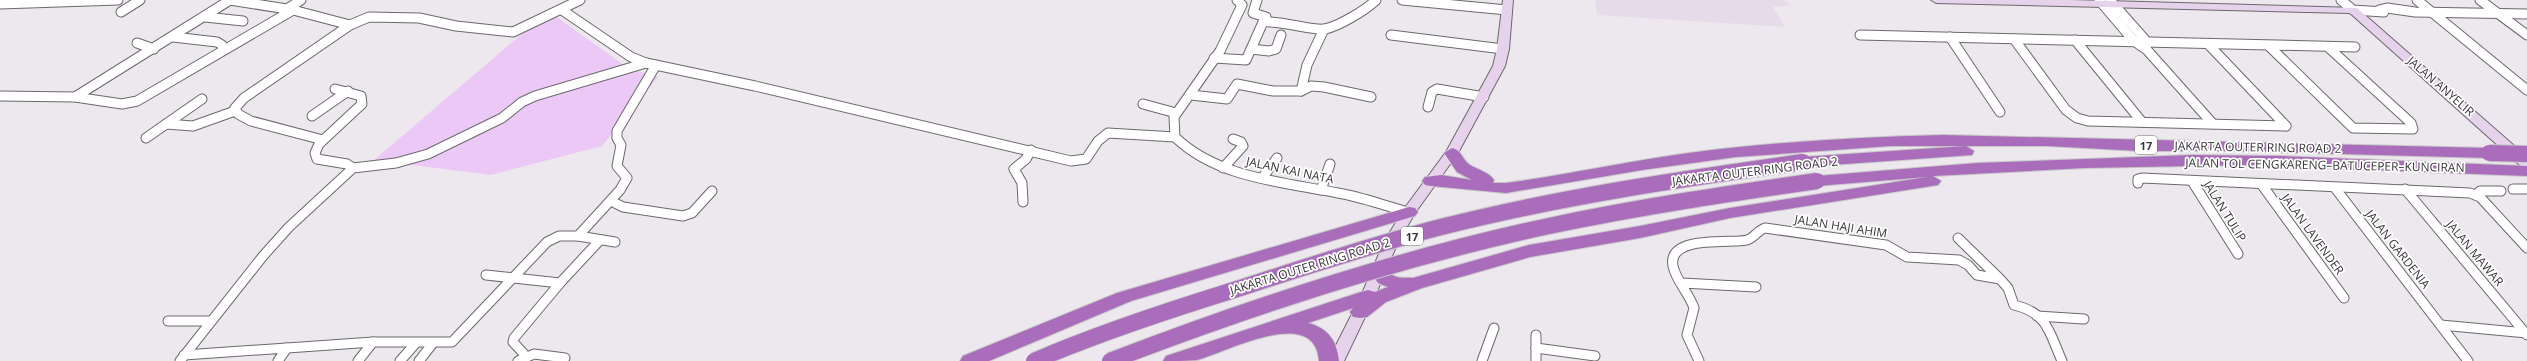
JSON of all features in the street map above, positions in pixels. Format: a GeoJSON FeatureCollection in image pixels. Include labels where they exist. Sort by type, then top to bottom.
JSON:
{"type":"FeatureCollection","features":[{"type":"Feature","properties":{"kind":"highway"},"geometry":{"type":"LineString","coordinates":[[1431,181],[1452,180],[1492,188],[1520,186],[1637,165],[1736,152],[1806,146],[1917,141],[2058,140],[2150,145]]}},
{"type":"Feature","properties":{"kind":"highway","name":"JAKARTA OUTER RING ROAD 2"},"geometry":{"type":"LineString","coordinates":[[1034,361],[1061,349],[1191,303],[1392,241],[1498,215],[1609,192],[1706,175],[1803,162],[2004,149],[2150,145],[2527,154]]}},
{"type":"Feature","properties":{"kind":"highway"},"geometry":{"type":"LineString","coordinates":[[1452,153],[1463,168],[1474,176],[1502,184],[1520,186]]}},
{"type":"Feature","properties":{"kind":"highway","name":"JALAN TOL CENGKARENG–BATUCEPER–KUNCIRAN"},"geometry":{"type":"LineString","coordinates":[[2027,166],[2246,160],[2527,171]]}},
{"type":"Feature","properties":{"kind":"highway"},"geometry":{"type":"LineString","coordinates":[[1173,361],[1263,329],[1364,304],[1415,284],[1529,251],[1640,232],[1730,212],[2027,166]]}},
{"type":"Feature","properties":{"kind":"highway","name":"JAKARTA OUTER RING ROAD 2"},"geometry":{"type":"LineString","coordinates":[[1110,361],[1198,326],[1303,292],[1495,239],[1622,211],[1817,181],[1901,173],[2027,166]]}},
{"type":"Feature","properties":{"kind":"highway"},"geometry":{"type":"LineString","coordinates":[[970,361],[1124,297],[1350,228],[1409,212]]}},
{"type":"Feature","properties":{"kind":"highway"},"geometry":{"type":"LineString","coordinates":[[1350,228],[1379,228],[1388,234],[1391,242]]}},
{"type":"Feature","properties":{"kind":"highway"},"geometry":{"type":"LineString","coordinates":[[1379,272],[1382,278],[1389,281],[1415,284]]}},
{"type":"Feature","properties":{"kind":"highway"},"geometry":{"type":"LineString","coordinates":[[1263,329],[1296,326],[1314,331],[1325,341],[1329,350],[1329,361]]}},
{"type":"Feature","properties":{"kind":"street"},"geometry":{"type":"LineString","coordinates":[[0,4],[23,2],[118,0]]}},
{"type":"Feature","properties":{"kind":"street"},"geometry":{"type":"LineString","coordinates":[[121,12],[140,0]]}},
{"type":"Feature","properties":{"kind":"street"},"geometry":{"type":"LineString","coordinates":[[75,97],[154,49],[230,0],[290,9],[350,25]]}},
{"type":"Feature","properties":{"kind":"street"},"geometry":{"type":"LineString","coordinates":[[0,96],[75,97],[132,103],[144,98],[223,50],[290,9],[301,0]]}},
{"type":"Feature","properties":{"kind":"street"},"geometry":{"type":"LineString","coordinates":[[166,124],[179,128],[194,128],[235,111],[237,105],[244,98],[350,25],[369,17],[388,16],[419,18],[456,26],[513,32],[562,10],[580,0]]}},
{"type":"Feature","properties":{"kind":"street"},"geometry":{"type":"LineString","coordinates":[[562,10],[631,57],[651,64],[1077,161],[1089,157],[1103,136],[1108,133],[1175,137],[1172,124],[1176,113],[1192,94],[1239,13],[1242,5],[1237,0]]}},
{"type":"Feature","properties":{"kind":"street"},"geometry":{"type":"LineString","coordinates":[[1257,0],[1253,13],[1266,17],[1266,21]]}},
{"type":"Feature","properties":{"kind":"street"},"geometry":{"type":"LineString","coordinates":[[1214,58],[1246,60],[1261,24],[1266,21],[1324,29],[1368,8],[1376,0]]}},
{"type":"Feature","properties":{"kind":"street"},"geometry":{"type":"LineString","coordinates":[[1336,361],[1379,272],[1391,242],[1409,212],[1452,153],[1484,97],[1499,66],[1503,49],[1507,5],[1402,0]]}},
{"type":"Feature","properties":{"kind":"street"},"geometry":{"type":"LineString","coordinates":[[1936,0],[2106,2],[2379,10],[2395,14],[2416,12],[2527,14]]}},
{"type":"Feature","properties":{"kind":"street"},"geometry":{"type":"LineString","coordinates":[[2342,0],[2353,10]]}},
{"type":"Feature","properties":{"kind":"street"},"geometry":{"type":"LineString","coordinates":[[2417,0],[2527,90]]}},
{"type":"Feature","properties":{"kind":"street"},"geometry":{"type":"LineString","coordinates":[[2480,0],[2527,35]]}},
{"type":"Feature","properties":{"kind":"street"},"geometry":{"type":"LineString","coordinates":[[2106,2],[2134,41]]}},
{"type":"Feature","properties":{"kind":"street"},"geometry":{"type":"LineString","coordinates":[[2106,2],[2147,46],[2213,124]]}},
{"type":"Feature","properties":{"kind":"street","name":"JALAN ANYELIR"},"geometry":{"type":"LineString","coordinates":[[2353,10],[2527,164]]}},
{"type":"Feature","properties":{"kind":"street"},"geometry":{"type":"LineString","coordinates":[[205,17],[243,21]]}},
{"type":"Feature","properties":{"kind":"street"},"geometry":{"type":"LineString","coordinates":[[1301,91],[1307,65],[1324,29]]}},
{"type":"Feature","properties":{"kind":"street"},"geometry":{"type":"LineString","coordinates":[[1251,48],[1274,50],[1281,35]]}},
{"type":"Feature","properties":{"kind":"street"},"geometry":{"type":"LineString","coordinates":[[1391,35],[1503,49]]}},
{"type":"Feature","properties":{"kind":"street"},"geometry":{"type":"LineString","coordinates":[[1860,36],[2134,41],[2147,46],[2208,44],[2355,47]]}},
{"type":"Feature","properties":{"kind":"street"},"geometry":{"type":"LineString","coordinates":[[173,37],[217,42],[222,45],[223,50]]}},
{"type":"Feature","properties":{"kind":"street"},"geometry":{"type":"LineString","coordinates":[[1950,38],[2000,112]]}},
{"type":"Feature","properties":{"kind":"street"},"geometry":{"type":"LineString","coordinates":[[2014,39],[2072,116],[2088,122],[2286,126],[2208,44]]}},
{"type":"Feature","properties":{"kind":"street"},"geometry":{"type":"LineString","coordinates":[[2075,40],[2142,122]]}},
{"type":"Feature","properties":{"kind":"street"},"geometry":{"type":"LineString","coordinates":[[137,43],[154,49]]}},
{"type":"Feature","properties":{"kind":"street"},"geometry":{"type":"LineString","coordinates":[[2269,46],[2353,128],[2413,129],[2411,123],[2328,47]]}},
{"type":"Feature","properties":{"kind":"street"},"geometry":{"type":"LineString","coordinates":[[182,358],[246,276],[289,227],[353,168],[396,163],[428,154],[502,118],[522,102],[535,96],[651,64]]}},
{"type":"Feature","properties":{"kind":"street"},"geometry":{"type":"LineString","coordinates":[[578,236],[611,201],[627,178],[617,166],[621,145],[617,138],[617,131],[651,64]]}},
{"type":"Feature","properties":{"kind":"street"},"geometry":{"type":"LineString","coordinates":[[1192,94],[1227,99],[1238,84],[1273,91],[1301,91],[1311,86],[1324,87],[1371,97]]}},
{"type":"Feature","properties":{"kind":"street"},"geometry":{"type":"LineString","coordinates":[[335,89],[361,96],[362,104],[323,140],[315,153],[317,159],[347,164],[353,168]]}},
{"type":"Feature","properties":{"kind":"street"},"geometry":{"type":"LineString","coordinates":[[1428,107],[1432,92],[1437,89],[1484,97]]}},
{"type":"Feature","properties":{"kind":"street"},"geometry":{"type":"LineString","coordinates":[[312,116],[348,92]]}},
{"type":"Feature","properties":{"kind":"street"},"geometry":{"type":"LineString","coordinates":[[146,138],[202,99]]}},
{"type":"Feature","properties":{"kind":"street"},"geometry":{"type":"LineString","coordinates":[[1143,104],[1176,113]]}},
{"type":"Feature","properties":{"kind":"street"},"geometry":{"type":"LineString","coordinates":[[235,111],[252,121],[274,125],[301,136],[323,140]]}},
{"type":"Feature","properties":{"kind":"street","name":"JALAN KAI NATA"},"geometry":{"type":"LineString","coordinates":[[1175,137],[1185,149],[1203,160],[1223,168],[1409,212]]}},
{"type":"Feature","properties":{"kind":"street"},"geometry":{"type":"LineString","coordinates":[[1223,168],[1243,146],[1241,142],[1233,139]]}},
{"type":"Feature","properties":{"kind":"street"},"geometry":{"type":"LineString","coordinates":[[1023,202],[1022,183],[1014,168],[1026,159],[1031,150]]}},
{"type":"Feature","properties":{"kind":"street"},"geometry":{"type":"LineString","coordinates":[[1263,177],[1277,158]]}},
{"type":"Feature","properties":{"kind":"street"},"geometry":{"type":"LineString","coordinates":[[1321,190],[1330,164]]}},
{"type":"Feature","properties":{"kind":"street"},"geometry":{"type":"LineString","coordinates":[[2138,183],[2138,179],[2142,178],[2335,188],[2405,189],[2473,194],[2480,191],[2501,192]]}},
{"type":"Feature","properties":{"kind":"street","name":"JALAN TULIP"},"geometry":{"type":"LineString","coordinates":[[2192,181],[2238,254]]}},
{"type":"Feature","properties":{"kind":"street","name":"JALAN LAVENDER"},"geometry":{"type":"LineString","coordinates":[[2262,184],[2344,298]]}},
{"type":"Feature","properties":{"kind":"street","name":"JALAN GARDENIA"},"geometry":{"type":"LineString","coordinates":[[2335,188],[2468,361]]}},
{"type":"Feature","properties":{"kind":"street"},"geometry":{"type":"LineString","coordinates":[[2513,188],[2527,190]]}},
{"type":"Feature","properties":{"kind":"street","name":"JALAN MAWAR"},"geometry":{"type":"LineString","coordinates":[[2405,189],[2527,334]]}},
{"type":"Feature","properties":{"kind":"street"},"geometry":{"type":"LineString","coordinates":[[611,201],[623,207],[683,216],[692,213],[712,191]]}},
{"type":"Feature","properties":{"kind":"street"},"geometry":{"type":"LineString","coordinates":[[2473,194],[2527,248]]}},
{"type":"Feature","properties":{"kind":"street","name":"JALAN HAJI AHIM"},"geometry":{"type":"LineString","coordinates":[[1682,283],[1673,261],[1678,251],[1683,248],[1714,240],[1749,240],[1765,228],[1886,245],[1907,257],[1959,260],[1968,265],[1977,275],[1998,277]]}},
{"type":"Feature","properties":{"kind":"street"},"geometry":{"type":"LineString","coordinates":[[182,358],[373,342],[447,344],[455,339],[549,240],[566,234],[615,242]]}},
{"type":"Feature","properties":{"kind":"street"},"geometry":{"type":"LineString","coordinates":[[1958,238],[2008,288],[2014,305],[2031,309],[2037,316],[2044,320],[2062,361]]}},
{"type":"Feature","properties":{"kind":"street"},"geometry":{"type":"LineString","coordinates":[[565,358],[532,353],[521,358],[514,342],[514,338],[600,240]]}},
{"type":"Feature","properties":{"kind":"street"},"geometry":{"type":"LineString","coordinates":[[486,275],[515,277],[560,284]]}},
{"type":"Feature","properties":{"kind":"street"},"geometry":{"type":"LineString","coordinates":[[1682,283],[1756,287]]}},
{"type":"Feature","properties":{"kind":"street"},"geometry":{"type":"LineString","coordinates":[[1682,283],[1689,292],[1695,310],[1695,317],[1687,329],[1687,335],[1699,361]]}},
{"type":"Feature","properties":{"kind":"street"},"geometry":{"type":"LineString","coordinates":[[2037,316],[2084,318]]}},
{"type":"Feature","properties":{"kind":"street"},"geometry":{"type":"LineString","coordinates":[[168,321],[210,321]]}},
{"type":"Feature","properties":{"kind":"street"},"geometry":{"type":"LineString","coordinates":[[2442,326],[2527,334]]}},
{"type":"Feature","properties":{"kind":"street"},"geometry":{"type":"LineString","coordinates":[[1482,361],[1494,328]]}},
{"type":"Feature","properties":{"kind":"street"},"geometry":{"type":"LineString","coordinates":[[1536,335],[1536,361]]}},
{"type":"Feature","properties":{"kind":"street"},"geometry":{"type":"LineString","coordinates":[[358,361],[373,342]]}},
{"type":"Feature","properties":{"kind":"street"},"geometry":{"type":"LineString","coordinates":[[400,361],[416,343]]}},
{"type":"Feature","properties":{"kind":"street"},"geometry":{"type":"LineString","coordinates":[[419,361],[433,343]]}},
{"type":"Feature","properties":{"kind":"street"},"geometry":{"type":"LineString","coordinates":[[278,361],[287,348]]}},
{"type":"Feature","properties":{"kind":"street"},"geometry":{"type":"LineString","coordinates":[[1536,348],[1595,356]]}},
{"type":"Feature","properties":{"kind":"shaded area"},"geometry":{"type":"Polygon","coordinates":[[[1595,0],[1783,0],[1792,5],[1773,7],[1785,27],[1597,15],[1595,0]]]}},
{"type":"Feature","properties":{"kind":"shaded area"},"geometry":{"type":"Polygon","coordinates":[[[554,15],[628,68],[658,77],[602,146],[491,175],[374,160],[524,32],[554,15]]]}}]}
